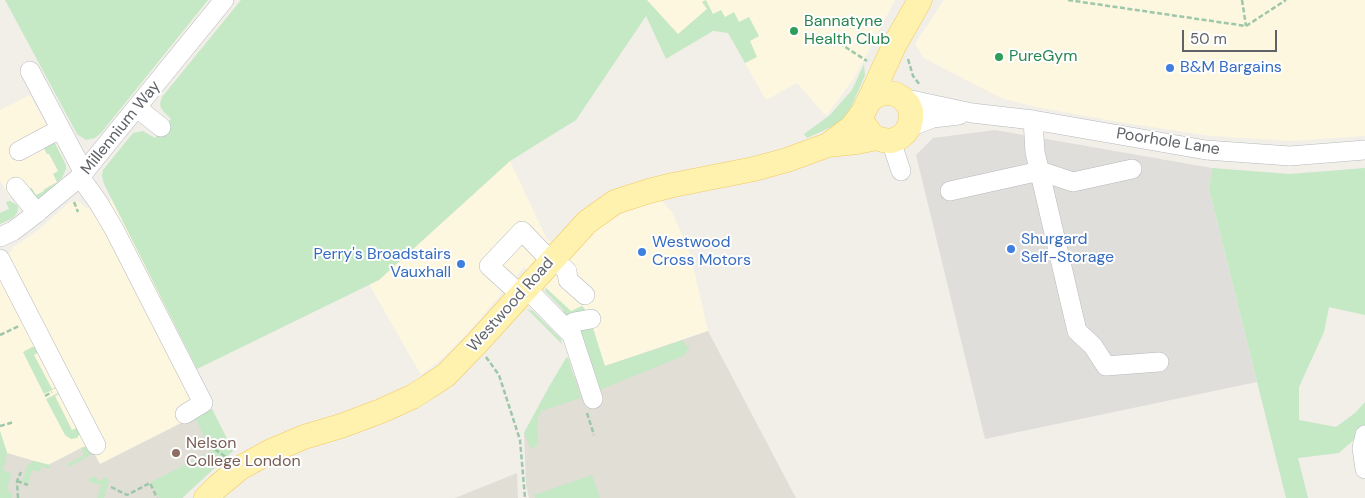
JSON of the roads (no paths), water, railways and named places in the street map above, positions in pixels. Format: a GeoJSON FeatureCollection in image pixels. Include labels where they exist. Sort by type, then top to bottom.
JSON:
{"type":"FeatureCollection","features":[{"type":"Feature","properties":{"kind":"main road","name":"Westwood Road"},"geometry":{"type":"LineString","coordinates":[[866,108],[895,44],[920,0]]}},
{"type":"Feature","properties":{"kind":"main road"},"geometry":{"type":"LineString","coordinates":[[866,108],[864,119],[870,133],[892,135],[911,119],[911,111],[908,104],[899,96],[895,44]]}},
{"type":"Feature","properties":{"kind":"main road","name":"Westwood Road"},"geometry":{"type":"LineString","coordinates":[[828,145],[852,127],[873,98],[880,94],[888,93],[899,96]]}},
{"type":"Feature","properties":{"kind":"main road","name":"Westwood Road"},"geometry":{"type":"LineString","coordinates":[[206,498],[240,468],[271,451],[304,437],[381,411],[412,397],[446,375],[587,222],[615,202],[673,185],[754,169],[828,145],[857,142],[892,135]]}},
{"type":"Feature","properties":{"kind":"street","name":"Millennium Way"},"geometry":{"type":"LineString","coordinates":[[0,237],[13,231],[37,213],[82,175],[224,0]]}},
{"type":"Feature","properties":{"kind":"street"},"geometry":{"type":"LineString","coordinates":[[30,71],[82,175],[114,229],[203,403],[185,414]]}},
{"type":"Feature","properties":{"kind":"street","name":"Poorhole Lane"},"geometry":{"type":"LineString","coordinates":[[899,96],[972,113],[1033,120],[1206,150],[1290,156],[1365,150]]}},
{"type":"Feature","properties":{"kind":"street"},"geometry":{"type":"LineString","coordinates":[[137,108],[161,127]]}},
{"type":"Feature","properties":{"kind":"street","name":"Poorhole Lane"},"geometry":{"type":"LineString","coordinates":[[892,135],[933,118],[972,113]]}},
{"type":"Feature","properties":{"kind":"street"},"geometry":{"type":"LineString","coordinates":[[1033,120],[1036,152],[1076,331],[1093,346],[1106,366],[1159,362]]}},
{"type":"Feature","properties":{"kind":"street"},"geometry":{"type":"LineString","coordinates":[[19,151],[60,130]]}},
{"type":"Feature","properties":{"kind":"street"},"geometry":{"type":"LineString","coordinates":[[892,135],[901,171]]}},
{"type":"Feature","properties":{"kind":"street"},"geometry":{"type":"LineString","coordinates":[[950,191],[1040,171],[1073,182],[1132,169]]}},
{"type":"Feature","properties":{"kind":"street"},"geometry":{"type":"LineString","coordinates":[[16,187],[37,213]]}},
{"type":"Feature","properties":{"kind":"street"},"geometry":{"type":"LineString","coordinates":[[585,295],[568,280],[567,271],[552,260],[522,231],[489,266],[524,292],[572,335],[594,399]]}},
{"type":"Feature","properties":{"kind":"street"},"geometry":{"type":"LineString","coordinates":[[0,258],[96,444]]}},
{"type":"Feature","properties":{"kind":"street"},"geometry":{"type":"LineString","coordinates":[[566,328],[574,322],[591,319]]}},
{"type":"Feature","properties":{"kind":"street"},"geometry":{"type":"LineString","coordinates":[[1365,435],[1362,448],[1365,469]]}},
{"type":"Feature","properties":{"kind":"place","name":"Bannatyne Health Club"},"geometry":{"type":"Point","coordinates":[794,31]}},
{"type":"Feature","properties":{"kind":"place","name":"PureGym"},"geometry":{"type":"Point","coordinates":[999,57]}},
{"type":"Feature","properties":{"kind":"place","name":"B&M Bargains"},"geometry":{"type":"Point","coordinates":[1170,68]}},
{"type":"Feature","properties":{"kind":"place","name":"Shurgard Self-Storage"},"geometry":{"type":"Point","coordinates":[1011,249]}},
{"type":"Feature","properties":{"kind":"place","name":"Westwood Cross Motors"},"geometry":{"type":"Point","coordinates":[642,252]}},
{"type":"Feature","properties":{"kind":"place","name":"Perry's Broadstairs Vauxhall"},"geometry":{"type":"Point","coordinates":[461,264]}},
{"type":"Feature","properties":{"kind":"place","name":"Nelson College London"},"geometry":{"type":"Point","coordinates":[176,453]}}]}
